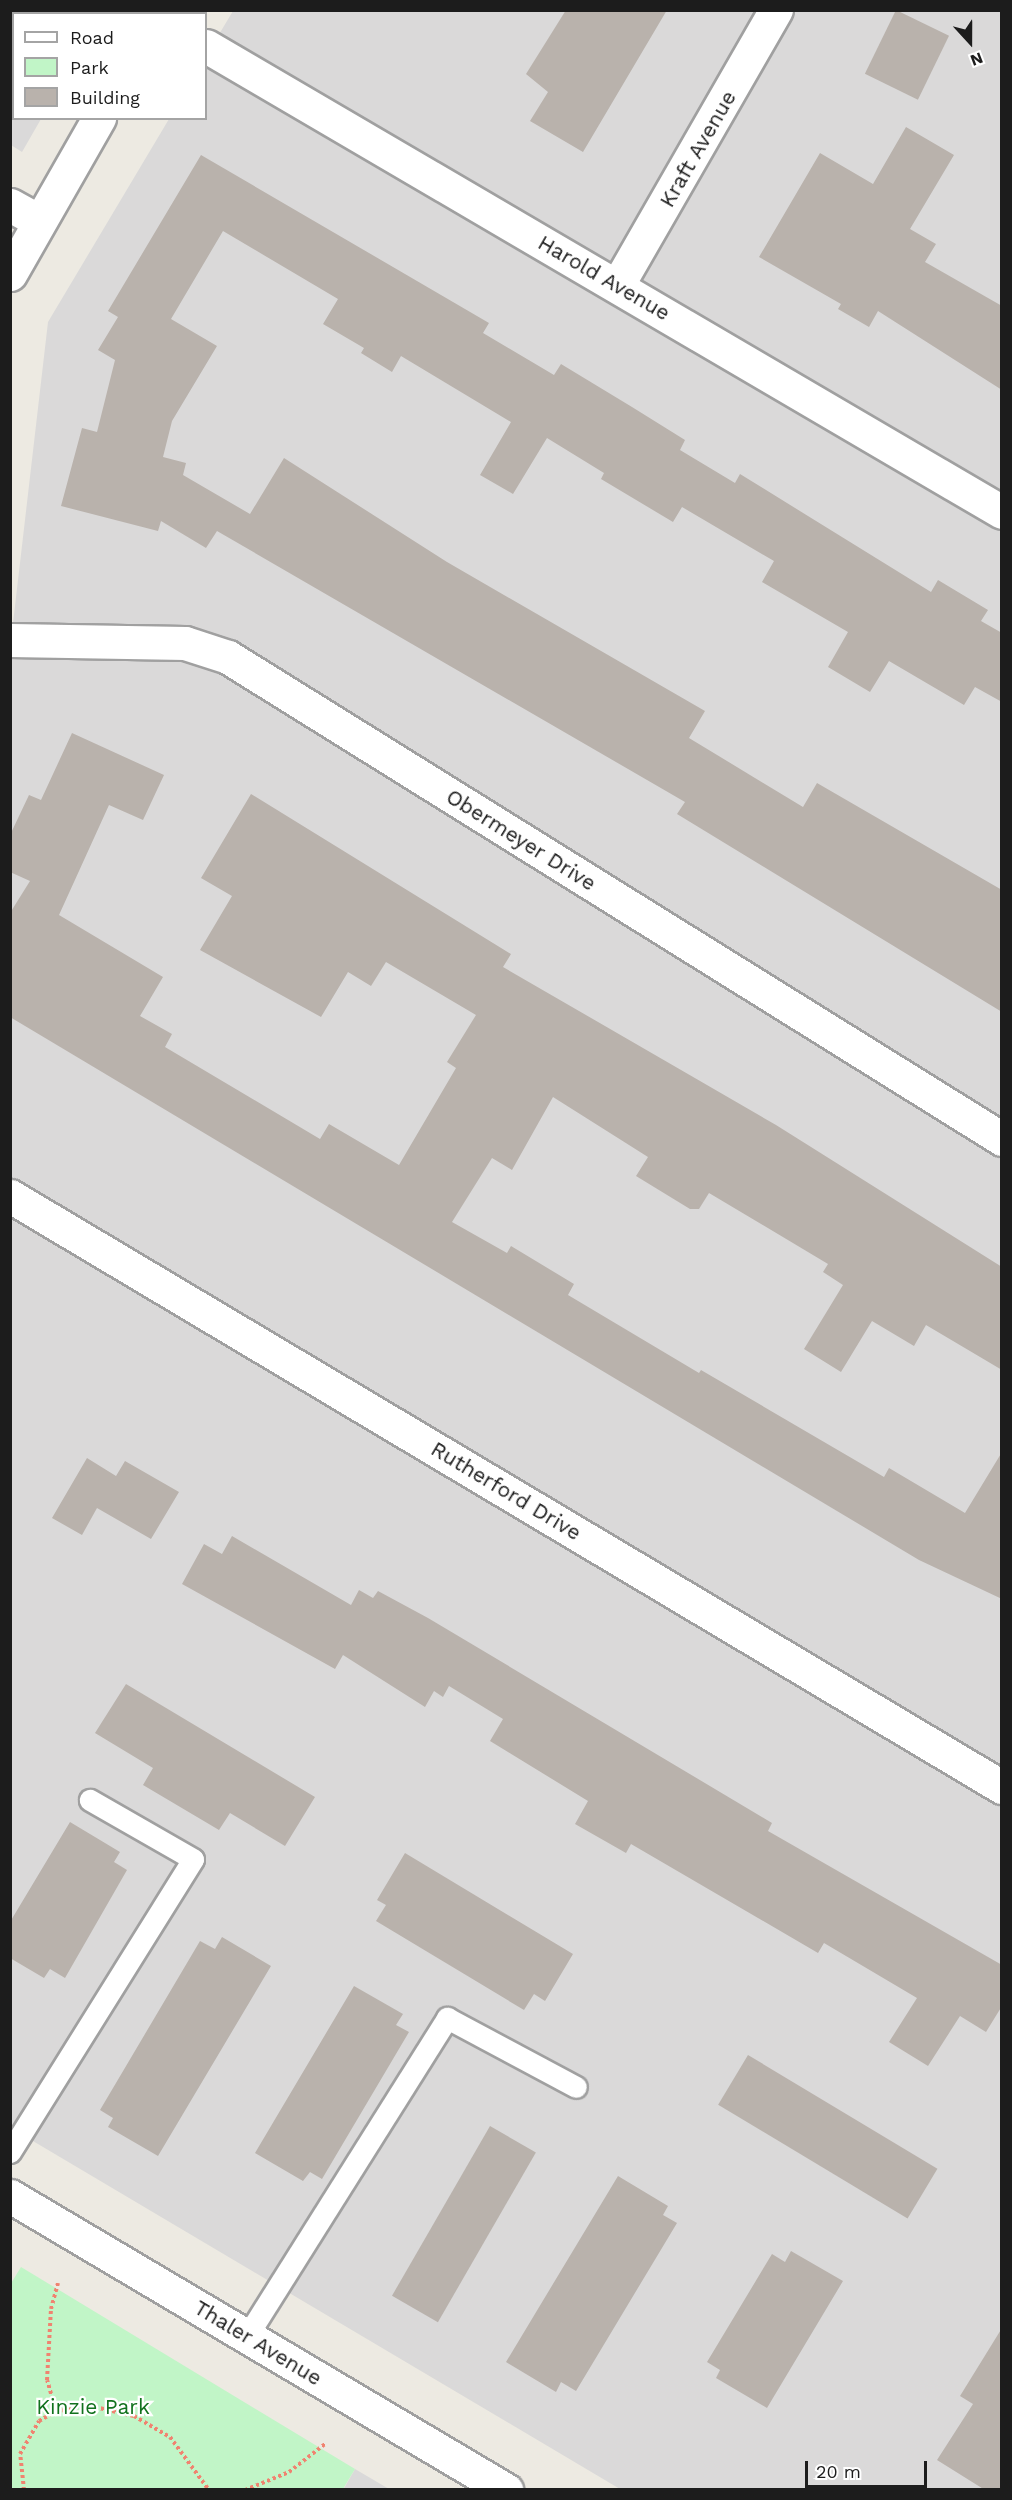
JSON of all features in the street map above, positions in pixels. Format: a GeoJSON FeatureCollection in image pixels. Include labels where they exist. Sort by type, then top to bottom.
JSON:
{"type":"FeatureCollection","features":[{"type":"Feature","properties":{"kind":"street","name":"Kraft Avenue"},"geometry":{"type":"LineString","coordinates":[[617,286],[776,10]]}},
{"type":"Feature","properties":{"kind":"street","name":"Harold Avenue"},"geometry":{"type":"LineString","coordinates":[[207,47],[1002,512]]}},
{"type":"Feature","properties":{"kind":"street"},"geometry":{"type":"LineString","coordinates":[[10,274],[24,213],[97,120]]}},
{"type":"Feature","properties":{"kind":"street","name":"Obermeyer Drive"},"geometry":{"type":"LineString","coordinates":[[10,640],[185,643],[228,657],[1002,1139]]}},
{"type":"Feature","properties":{"kind":"street","name":"Rutherford Drive"},"geometry":{"type":"LineString","coordinates":[[10,1196],[1002,1787]]}},
{"type":"Feature","properties":{"kind":"street","name":"Thaler Avenue"},"geometry":{"type":"LineString","coordinates":[[10,2196],[506,2490]]}},
{"type":"Feature","properties":{"kind":"lane"},"geometry":{"type":"LineString","coordinates":[[10,2152],[193,1859],[90,1800]]}},
{"type":"Feature","properties":{"kind":"lane"},"geometry":{"type":"LineString","coordinates":[[247,2336],[447,2018],[576,2088]]}},
{"type":"Feature","properties":{"kind":"path"},"geometry":{"type":"LineString","coordinates":[[56,2411],[47,2379],[51,2309],[58,2283]]}},
{"type":"Feature","properties":{"kind":"path"},"geometry":{"type":"LineString","coordinates":[[24,2490],[20,2454],[27,2436],[56,2411],[95,2407],[153,2425],[184,2451],[208,2490]]}},
{"type":"Feature","properties":{"kind":"path"},"geometry":{"type":"LineString","coordinates":[[245,2490],[289,2472],[325,2444]]}},
{"type":"Feature","properties":{"kind":"shaded area"},"geometry":{"type":"Polygon","coordinates":[[[11,10],[106,11],[12,12],[12,120],[40,120],[22,152],[11,145],[11,10]]]}},
{"type":"Feature","properties":{"kind":"shaded area"},"geometry":{"type":"Polygon","coordinates":[[[233,11],[1001,11],[1001,2489],[620,2489],[11,2128],[10,649],[48,322],[168,120],[207,120],[207,54],[233,11]]]}},
{"type":"Feature","properties":{"kind":"shaded area"},"geometry":{"type":"Polygon","coordinates":[[[355,2469],[389,2489],[343,2490],[355,2469]]]}},
{"type":"Feature","properties":{"kind":"green space","name":"Kinzie Park"},"geometry":{"type":"Polygon","coordinates":[[[21,2267],[355,2469],[343,2489],[11,2489],[10,2285],[21,2267]]]}},
{"type":"Feature","properties":{"kind":"building"},"geometry":{"type":"Polygon","coordinates":[[[566,10],[667,10],[583,152],[530,121],[548,92],[526,74],[566,10]]]}},
{"type":"Feature","properties":{"kind":"building"},"geometry":{"type":"Polygon","coordinates":[[[896,10],[949,36],[918,100],[865,74],[896,10]]]}},
{"type":"Feature","properties":{"kind":"building"},"geometry":{"type":"Polygon","coordinates":[[[906,127],[954,155],[910,229],[936,244],[925,262],[1002,306],[1002,390],[878,311],[869,327],[838,309],[841,304],[759,257],[820,153],[873,184],[906,127]]]}},
{"type":"Feature","properties":{"kind":"building"},"geometry":{"type":"Polygon","coordinates":[[[201,155],[489,323],[483,333],[554,375],[561,364],[632,407],[685,440],[680,450],[735,483],[740,474],[931,592],[938,580],[988,610],[981,621],[1002,633],[1002,702],[975,687],[964,705],[889,661],[870,692],[828,667],[848,632],[762,582],[774,561],[682,507],[673,522],[601,479],[604,473],[547,438],[513,494],[480,475],[511,422],[401,356],[392,372],[361,353],[364,348],[323,324],[338,299],[223,231],[171,319],[217,346],[172,421],[163,457],[186,463],[183,475],[250,514],[284,458],[447,562],[705,711],[689,738],[803,807],[817,783],[1002,890],[1002,1012],[677,814],[685,802],[217,531],[206,548],[161,521],[158,531],[61,506],[82,428],[97,432],[115,360],[98,350],[118,317],[108,311],[201,155]]]}},
{"type":"Feature","properties":{"kind":"building"},"geometry":{"type":"Polygon","coordinates":[[[72,733],[164,775],[143,820],[109,805],[59,915],[163,977],[140,1016],[172,1034],[165,1047],[320,1139],[329,1124],[399,1165],[456,1068],[447,1062],[476,1015],[386,962],[371,986],[348,972],[321,1017],[200,950],[232,896],[201,878],[251,794],[511,954],[503,967],[776,1125],[1002,1267],[1002,1370],[926,1325],[914,1346],[872,1321],[841,1372],[804,1349],[843,1285],[823,1272],[828,1264],[709,1193],[699,1209],[690,1209],[636,1176],[648,1157],[553,1097],[512,1170],[492,1158],[452,1222],[507,1253],[511,1246],[574,1284],[568,1295],[699,1373],[701,1370],[884,1477],[889,1468],[965,1513],[1002,1452],[1002,1599],[919,1560],[10,1017],[10,913],[30,881],[10,872],[10,835],[29,795],[41,800],[72,733]]]}},
{"type":"Feature","properties":{"kind":"building"},"geometry":{"type":"Polygon","coordinates":[[[87,1458],[116,1476],[125,1461],[179,1492],[151,1539],[97,1508],[82,1535],[52,1518],[87,1458]]]}},
{"type":"Feature","properties":{"kind":"building"},"geometry":{"type":"Polygon","coordinates":[[[232,1536],[351,1605],[359,1590],[373,1598],[378,1591],[428,1618],[772,1823],[768,1831],[1002,1965],[1002,2006],[986,2032],[960,2016],[928,2066],[889,2042],[917,1998],[824,1943],[818,1953],[631,1844],[626,1853],[575,1824],[588,1801],[490,1741],[503,1719],[449,1686],[443,1697],[434,1691],[425,1707],[343,1655],[335,1669],[182,1584],[204,1544],[222,1554],[232,1536]]]}},
{"type":"Feature","properties":{"kind":"building"},"geometry":{"type":"Polygon","coordinates":[[[126,1684],[315,1797],[285,1846],[230,1813],[219,1830],[143,1785],[153,1768],[95,1733],[126,1684]]]}},
{"type":"Feature","properties":{"kind":"building"},"geometry":{"type":"Polygon","coordinates":[[[70,1822],[120,1852],[114,1862],[127,1870],[65,1978],[50,1969],[44,1978],[10,1958],[10,1922],[70,1822]]]}},
{"type":"Feature","properties":{"kind":"building"},"geometry":{"type":"Polygon","coordinates":[[[405,1853],[573,1954],[545,2001],[534,1994],[524,2010],[376,1921],[386,1905],[377,1900],[405,1853]]]}},
{"type":"Feature","properties":{"kind":"building"},"geometry":{"type":"Polygon","coordinates":[[[222,1937],[271,1966],[158,2156],[108,2127],[113,2118],[100,2110],[200,1941],[215,1949],[222,1937]]]}},
{"type":"Feature","properties":{"kind":"building"},"geometry":{"type":"Polygon","coordinates":[[[354,1986],[403,2014],[396,2025],[409,2032],[322,2179],[310,2172],[303,2181],[255,2153],[354,1986]]]}},
{"type":"Feature","properties":{"kind":"building"},"geometry":{"type":"Polygon","coordinates":[[[748,2055],[937,2169],[908,2219],[718,2105],[748,2055]]]}},
{"type":"Feature","properties":{"kind":"building"},"geometry":{"type":"Polygon","coordinates":[[[490,2126],[536,2152],[438,2322],[392,2296],[490,2126]]]}},
{"type":"Feature","properties":{"kind":"building"},"geometry":{"type":"Polygon","coordinates":[[[618,2176],[668,2206],[663,2215],[677,2223],[576,2391],[561,2382],[556,2392],[506,2362],[618,2176]]]}},
{"type":"Feature","properties":{"kind":"building"},"geometry":{"type":"Polygon","coordinates":[[[791,2251],[843,2281],[767,2408],[716,2378],[720,2370],[707,2362],[772,2254],[785,2262],[791,2251]]]}},
{"type":"Feature","properties":{"kind":"building"},"geometry":{"type":"Polygon","coordinates":[[[1002,2328],[1002,2490],[985,2490],[937,2460],[973,2404],[960,2396],[1002,2328]]]}}]}
